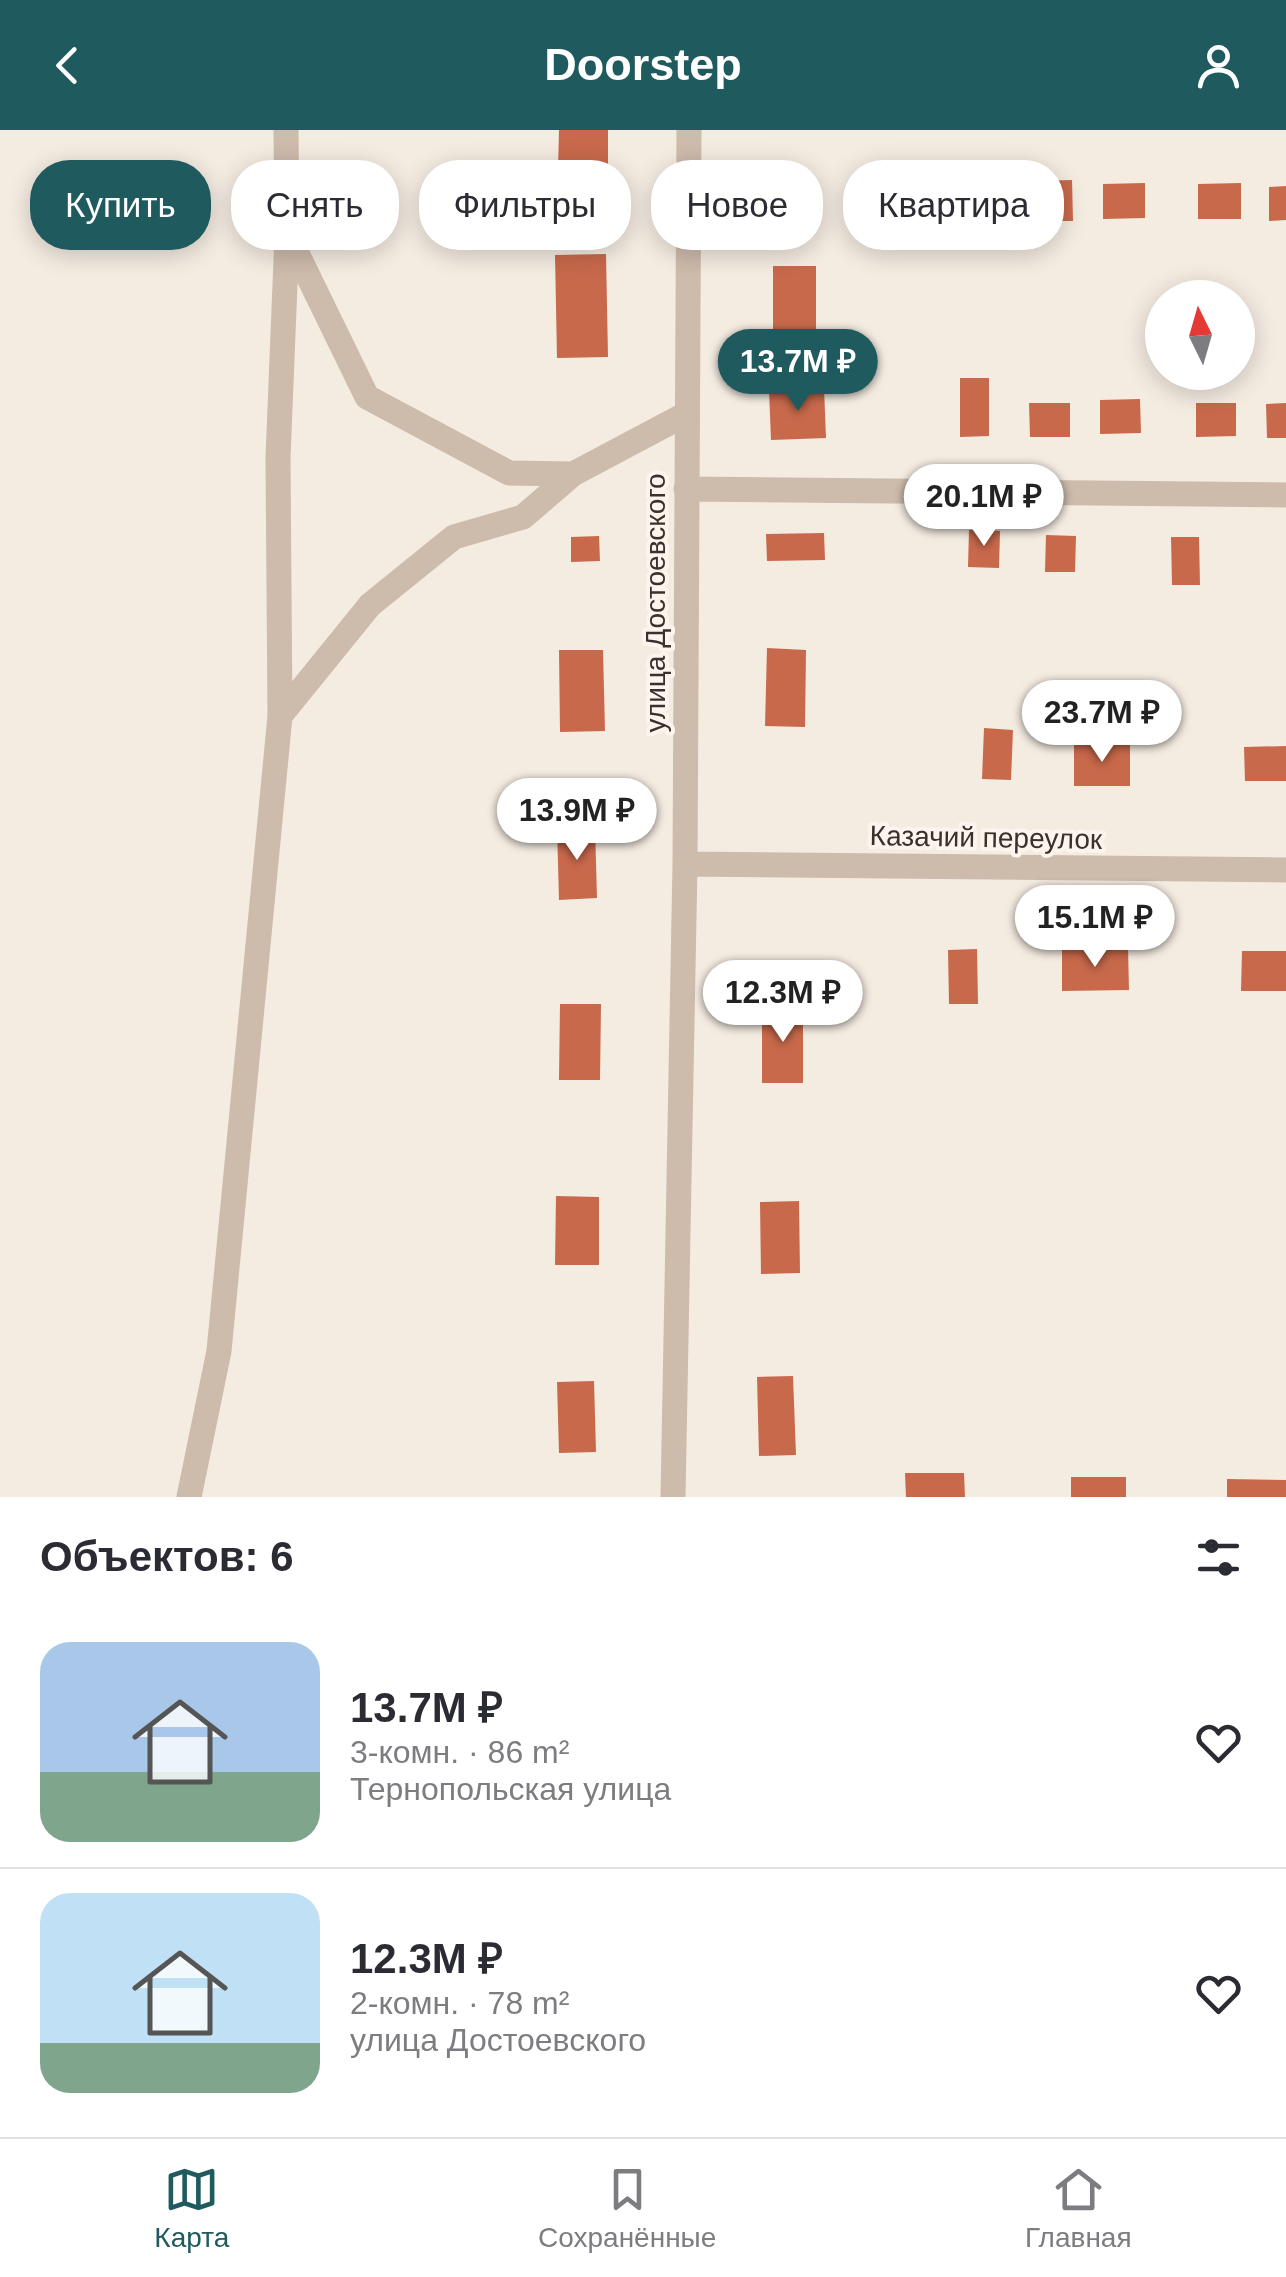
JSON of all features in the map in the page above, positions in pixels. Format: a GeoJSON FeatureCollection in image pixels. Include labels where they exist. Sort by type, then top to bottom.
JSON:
{"type":"FeatureCollection","features":[{"type":"Feature","properties":{"kind":"street"},"geometry":{"type":"LineString","coordinates":[[286,130],[287,160]]}},
{"type":"Feature","properties":{"kind":"street","name":"улица Достоевского"},"geometry":{"type":"LineString","coordinates":[[674,1497],[685,864],[690,130]]}},
{"type":"Feature","properties":{"kind":"street"},"geometry":{"type":"LineString","coordinates":[[189,1497],[219,1351],[280,716],[278,458],[287,250]]}},
{"type":"Feature","properties":{"kind":"street"},"geometry":{"type":"LineString","coordinates":[[296,250],[367,397],[509,473],[572,474]]}},
{"type":"Feature","properties":{"kind":"street"},"geometry":{"type":"LineString","coordinates":[[280,716],[370,605],[454,536],[524,517],[572,474],[686,414]]}},
{"type":"Feature","properties":{"kind":"street"},"geometry":{"type":"LineString","coordinates":[[686,489],[1286,495]]}},
{"type":"Feature","properties":{"kind":"street","name":"Казачий переулок"},"geometry":{"type":"LineString","coordinates":[[685,864],[1286,870]]}},
{"type":"Feature","properties":{"kind":"building"},"geometry":{"type":"Polygon","coordinates":[[[559,130],[608,130],[608,160],[558,160],[559,130]]]}},
{"type":"Feature","properties":{"kind":"building"},"geometry":{"type":"Polygon","coordinates":[[[1064,180],[1072,180],[1073,221],[1064,221],[1064,180]]]}},
{"type":"Feature","properties":{"kind":"building"},"geometry":{"type":"Polygon","coordinates":[[[1145,183],[1145,218],[1103,219],[1103,184],[1145,183]]]}},
{"type":"Feature","properties":{"kind":"building"},"geometry":{"type":"Polygon","coordinates":[[[1241,183],[1241,219],[1198,219],[1198,184],[1241,183]]]}},
{"type":"Feature","properties":{"kind":"building"},"geometry":{"type":"Polygon","coordinates":[[[1286,186],[1286,220],[1269,221],[1269,187],[1286,186]]]}},
{"type":"Feature","properties":{"kind":"building"},"geometry":{"type":"Polygon","coordinates":[[[606,254],[608,357],[557,358],[555,255],[606,254]]]}},
{"type":"Feature","properties":{"kind":"building"},"geometry":{"type":"Polygon","coordinates":[[[773,266],[816,266],[816,363],[773,363],[773,266]]]}},
{"type":"Feature","properties":{"kind":"building"},"geometry":{"type":"Polygon","coordinates":[[[960,378],[989,378],[989,436],[960,437],[960,378]]]}},
{"type":"Feature","properties":{"kind":"building"},"geometry":{"type":"Polygon","coordinates":[[[824,388],[826,438],[771,440],[769,390],[824,388]]]}},
{"type":"Feature","properties":{"kind":"building"},"geometry":{"type":"Polygon","coordinates":[[[1140,399],[1141,433],[1100,434],[1100,400],[1140,399]]]}},
{"type":"Feature","properties":{"kind":"building"},"geometry":{"type":"Polygon","coordinates":[[[1029,403],[1070,403],[1070,437],[1030,437],[1029,403]]]}},
{"type":"Feature","properties":{"kind":"building"},"geometry":{"type":"Polygon","coordinates":[[[1196,403],[1236,403],[1236,436],[1196,437],[1196,403]]]}},
{"type":"Feature","properties":{"kind":"building"},"geometry":{"type":"Polygon","coordinates":[[[1286,403],[1286,438],[1267,438],[1266,404],[1286,403]]]}},
{"type":"Feature","properties":{"kind":"building"},"geometry":{"type":"Polygon","coordinates":[[[969,530],[1000,531],[999,568],[968,567],[969,530]]]}},
{"type":"Feature","properties":{"kind":"building"},"geometry":{"type":"Polygon","coordinates":[[[824,533],[825,560],[767,561],[766,534],[824,533]]]}},
{"type":"Feature","properties":{"kind":"building"},"geometry":{"type":"Polygon","coordinates":[[[1046,535],[1076,536],[1075,572],[1045,572],[1046,535]]]}},
{"type":"Feature","properties":{"kind":"building"},"geometry":{"type":"Polygon","coordinates":[[[599,536],[600,561],[571,562],[571,537],[599,536]]]}},
{"type":"Feature","properties":{"kind":"building"},"geometry":{"type":"Polygon","coordinates":[[[1171,537],[1199,537],[1200,585],[1172,585],[1171,537]]]}},
{"type":"Feature","properties":{"kind":"building"},"geometry":{"type":"Polygon","coordinates":[[[767,648],[806,650],[805,727],[765,726],[767,648]]]}},
{"type":"Feature","properties":{"kind":"building"},"geometry":{"type":"Polygon","coordinates":[[[559,650],[603,650],[605,731],[560,732],[559,650]]]}},
{"type":"Feature","properties":{"kind":"building"},"geometry":{"type":"Polygon","coordinates":[[[984,728],[1013,730],[1011,780],[982,779],[984,728]]]}},
{"type":"Feature","properties":{"kind":"building"},"geometry":{"type":"Polygon","coordinates":[[[1074,744],[1130,744],[1130,786],[1074,786],[1074,744]]]}},
{"type":"Feature","properties":{"kind":"building"},"geometry":{"type":"Polygon","coordinates":[[[1286,746],[1286,781],[1245,781],[1244,747],[1286,746]]]}},
{"type":"Feature","properties":{"kind":"building"},"geometry":{"type":"Polygon","coordinates":[[[595,826],[597,898],[559,900],[557,827],[595,826]]]}},
{"type":"Feature","properties":{"kind":"building"},"geometry":{"type":"Polygon","coordinates":[[[1128,948],[1129,990],[1062,991],[1062,949],[1128,948]]]}},
{"type":"Feature","properties":{"kind":"building"},"geometry":{"type":"Polygon","coordinates":[[[977,949],[978,1004],[949,1004],[948,950],[977,949]]]}},
{"type":"Feature","properties":{"kind":"building"},"geometry":{"type":"Polygon","coordinates":[[[1242,951],[1286,951],[1286,991],[1241,991],[1242,951]]]}},
{"type":"Feature","properties":{"kind":"building"},"geometry":{"type":"Polygon","coordinates":[[[560,1004],[601,1004],[600,1080],[559,1080],[560,1004]]]}},
{"type":"Feature","properties":{"kind":"building"},"geometry":{"type":"Polygon","coordinates":[[[762,1007],[803,1007],[803,1083],[762,1083],[762,1007]]]}},
{"type":"Feature","properties":{"kind":"building"},"geometry":{"type":"Polygon","coordinates":[[[556,1196],[599,1197],[599,1265],[555,1265],[556,1196]]]}},
{"type":"Feature","properties":{"kind":"building"},"geometry":{"type":"Polygon","coordinates":[[[799,1201],[800,1273],[761,1274],[760,1202],[799,1201]]]}},
{"type":"Feature","properties":{"kind":"building"},"geometry":{"type":"Polygon","coordinates":[[[793,1376],[796,1455],[759,1456],[757,1377],[793,1376]]]}},
{"type":"Feature","properties":{"kind":"building"},"geometry":{"type":"Polygon","coordinates":[[[594,1381],[596,1452],[559,1453],[557,1382],[594,1381]]]}},
{"type":"Feature","properties":{"kind":"building"},"geometry":{"type":"Polygon","coordinates":[[[905,1473],[964,1473],[965,1497],[906,1497],[905,1473]]]}},
{"type":"Feature","properties":{"kind":"building"},"geometry":{"type":"Polygon","coordinates":[[[1071,1477],[1126,1477],[1126,1497],[1071,1497],[1071,1477]]]}},
{"type":"Feature","properties":{"kind":"building"},"geometry":{"type":"Polygon","coordinates":[[[1227,1479],[1286,1480],[1286,1497],[1227,1497],[1227,1479]]]}}]}
